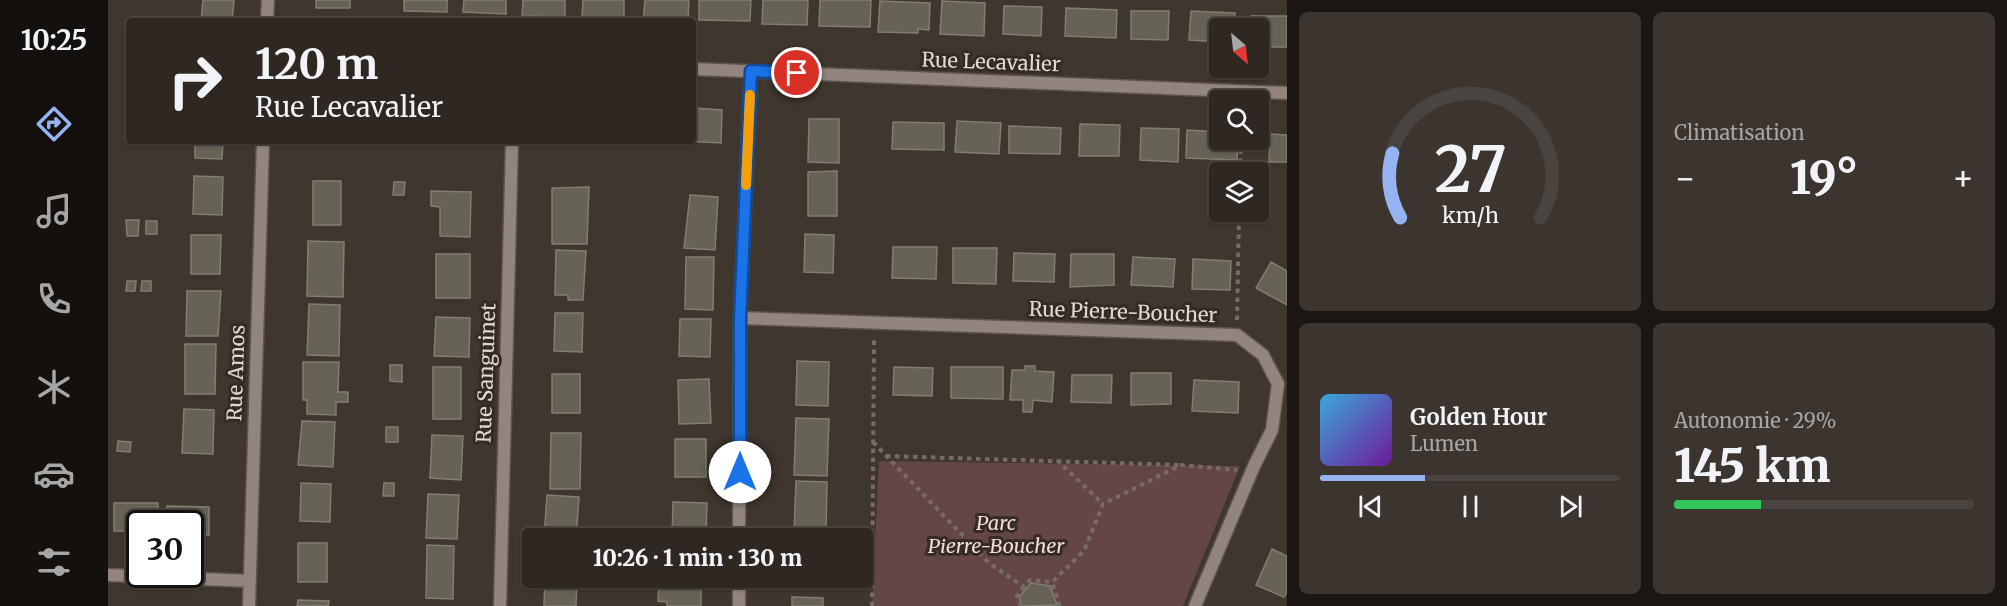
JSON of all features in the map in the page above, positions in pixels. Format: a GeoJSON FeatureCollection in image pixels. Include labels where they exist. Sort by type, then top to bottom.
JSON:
{"type":"FeatureCollection","features":[{"type":"Feature","properties":{"kind":"street"},"geometry":{"type":"LineString","coordinates":[[267,18],[268,0]]}},
{"type":"Feature","properties":{"kind":"street","name":"Rue Lecavalier"},"geometry":{"type":"LineString","coordinates":[[696,69],[1287,93]]}},
{"type":"Feature","properties":{"kind":"street"},"geometry":{"type":"LineString","coordinates":[[739,528],[740,318],[751,71]]}},
{"type":"Feature","properties":{"kind":"street","name":"Rue Amos"},"geometry":{"type":"LineString","coordinates":[[249,606],[263,144]]}},
{"type":"Feature","properties":{"kind":"street","name":"Rue Sanguinet"},"geometry":{"type":"LineString","coordinates":[[500,606],[512,144]]}},
{"type":"Feature","properties":{"kind":"street","name":"Rue Pierre-Boucher"},"geometry":{"type":"LineString","coordinates":[[740,318],[1237,335],[1263,355],[1278,384],[1272,430],[1196,606]]}},
{"type":"Feature","properties":{"kind":"street"},"geometry":{"type":"LineString","coordinates":[[108,575],[249,581]]}},
{"type":"Feature","properties":{"kind":"street"},"geometry":{"type":"LineString","coordinates":[[739,588],[739,606]]}},
{"type":"Feature","properties":{"kind":"path"},"geometry":{"type":"LineString","coordinates":[[1237,335],[1239,222]]}},
{"type":"Feature","properties":{"kind":"path"},"geometry":{"type":"LineString","coordinates":[[872,606],[874,323]]}},
{"type":"Feature","properties":{"kind":"path"},"geometry":{"type":"LineString","coordinates":[[872,441],[989,563],[1024,587]]}},
{"type":"Feature","properties":{"kind":"path"},"geometry":{"type":"LineString","coordinates":[[886,456],[1181,465],[1252,473]]}},
{"type":"Feature","properties":{"kind":"path"},"geometry":{"type":"LineString","coordinates":[[1057,460],[1103,504]]}},
{"type":"Feature","properties":{"kind":"path"},"geometry":{"type":"LineString","coordinates":[[1021,606],[1017,596],[1030,580],[1052,582],[1084,551],[1103,504],[1181,465]]}},
{"type":"Feature","properties":{"kind":"path"},"geometry":{"type":"LineString","coordinates":[[1052,582],[1060,606]]}},
{"type":"Feature","properties":{"kind":"green space","name":"Parc Pierre-Boucher"},"geometry":{"type":"Polygon","coordinates":[[[879,461],[1240,466],[1183,606],[872,606],[879,461]]]}},
{"type":"Feature","properties":{"kind":"building"},"geometry":{"type":"Polygon","coordinates":[[[203,0],[234,0],[232,18],[201,18],[203,0]]]}},
{"type":"Feature","properties":{"kind":"building"},"geometry":{"type":"Polygon","coordinates":[[[316,0],[350,0],[350,8],[316,8],[316,0]]]}},
{"type":"Feature","properties":{"kind":"building"},"geometry":{"type":"Polygon","coordinates":[[[404,0],[447,0],[447,12],[404,11],[404,0]]]}},
{"type":"Feature","properties":{"kind":"building"},"geometry":{"type":"Polygon","coordinates":[[[464,0],[506,0],[506,14],[463,12],[464,0]]]}},
{"type":"Feature","properties":{"kind":"building"},"geometry":{"type":"Polygon","coordinates":[[[523,0],[565,0],[565,17],[522,16],[523,0]]]}},
{"type":"Feature","properties":{"kind":"building"},"geometry":{"type":"Polygon","coordinates":[[[583,0],[624,0],[624,18],[582,17],[583,0]]]}},
{"type":"Feature","properties":{"kind":"building"},"geometry":{"type":"Polygon","coordinates":[[[645,0],[689,0],[688,18],[643,18],[645,0]]]}},
{"type":"Feature","properties":{"kind":"building"},"geometry":{"type":"Polygon","coordinates":[[[699,0],[751,0],[750,21],[699,20],[699,0]]]}},
{"type":"Feature","properties":{"kind":"building"},"geometry":{"type":"Polygon","coordinates":[[[763,0],[808,0],[807,25],[762,24],[763,0]]]}},
{"type":"Feature","properties":{"kind":"building"},"geometry":{"type":"Polygon","coordinates":[[[820,0],[871,0],[870,27],[819,26],[820,0]]]}},
{"type":"Feature","properties":{"kind":"building"},"geometry":{"type":"Polygon","coordinates":[[[880,1],[930,3],[929,30],[918,29],[918,33],[878,32],[880,1]]]}},
{"type":"Feature","properties":{"kind":"building"},"geometry":{"type":"Polygon","coordinates":[[[942,1],[985,3],[984,36],[940,34],[942,1]]]}},
{"type":"Feature","properties":{"kind":"building"},"geometry":{"type":"Polygon","coordinates":[[[1004,6],[1042,7],[1041,36],[1003,34],[1004,6]]]}},
{"type":"Feature","properties":{"kind":"building"},"geometry":{"type":"Polygon","coordinates":[[[1066,8],[1117,10],[1116,38],[1065,36],[1066,8]]]}},
{"type":"Feature","properties":{"kind":"building"},"geometry":{"type":"Polygon","coordinates":[[[1131,11],[1169,11],[1168,40],[1131,39],[1131,11]]]}},
{"type":"Feature","properties":{"kind":"building"},"geometry":{"type":"Polygon","coordinates":[[[1191,11],[1235,13],[1235,18],[1209,18],[1209,41],[1189,40],[1191,11]]]}},
{"type":"Feature","properties":{"kind":"building"},"geometry":{"type":"Polygon","coordinates":[[[1251,16],[1287,16],[1287,47],[1269,47],[1269,18],[1251,18],[1251,16]]]}},
{"type":"Feature","properties":{"kind":"building"},"geometry":{"type":"Polygon","coordinates":[[[696,108],[722,110],[721,143],[696,142],[696,108]]]}},
{"type":"Feature","properties":{"kind":"building"},"geometry":{"type":"Polygon","coordinates":[[[809,119],[839,119],[839,163],[808,162],[809,119]]]}},
{"type":"Feature","properties":{"kind":"building"},"geometry":{"type":"Polygon","coordinates":[[[957,121],[1001,123],[999,154],[955,152],[957,121]]]}},
{"type":"Feature","properties":{"kind":"building"},"geometry":{"type":"Polygon","coordinates":[[[893,122],[944,123],[944,150],[892,149],[893,122]]]}},
{"type":"Feature","properties":{"kind":"building"},"geometry":{"type":"Polygon","coordinates":[[[1080,124],[1120,125],[1119,156],[1079,156],[1080,124]]]}},
{"type":"Feature","properties":{"kind":"building"},"geometry":{"type":"Polygon","coordinates":[[[1009,126],[1061,128],[1060,154],[1009,153],[1009,126]]]}},
{"type":"Feature","properties":{"kind":"building"},"geometry":{"type":"Polygon","coordinates":[[[1141,128],[1179,129],[1178,162],[1140,160],[1141,128]]]}},
{"type":"Feature","properties":{"kind":"building"},"geometry":{"type":"Polygon","coordinates":[[[1187,130],[1209,131],[1209,150],[1238,150],[1237,160],[1186,158],[1187,130]]]}},
{"type":"Feature","properties":{"kind":"building"},"geometry":{"type":"Polygon","coordinates":[[[1270,134],[1287,135],[1287,162],[1269,162],[1270,134]]]}},
{"type":"Feature","properties":{"kind":"building"},"geometry":{"type":"Polygon","coordinates":[[[195,144],[223,144],[222,159],[195,158],[195,144]]]}},
{"type":"Feature","properties":{"kind":"building"},"geometry":{"type":"Polygon","coordinates":[[[837,171],[837,216],[808,216],[808,172],[837,171]]]}},
{"type":"Feature","properties":{"kind":"building"},"geometry":{"type":"Polygon","coordinates":[[[194,176],[223,177],[222,215],[193,214],[194,176]]]}},
{"type":"Feature","properties":{"kind":"building"},"geometry":{"type":"Polygon","coordinates":[[[313,181],[341,181],[341,225],[313,225],[313,181]]]}},
{"type":"Feature","properties":{"kind":"building"},"geometry":{"type":"Polygon","coordinates":[[[394,182],[405,182],[404,195],[393,195],[394,182]]]}},
{"type":"Feature","properties":{"kind":"building"},"geometry":{"type":"Polygon","coordinates":[[[589,187],[587,244],[552,244],[552,188],[589,187]]]}},
{"type":"Feature","properties":{"kind":"building"},"geometry":{"type":"Polygon","coordinates":[[[431,191],[471,192],[470,237],[440,236],[440,207],[431,206],[431,191]]]}},
{"type":"Feature","properties":{"kind":"building"},"geometry":{"type":"Polygon","coordinates":[[[690,195],[718,197],[715,250],[684,248],[690,195]]]}},
{"type":"Feature","properties":{"kind":"building"},"geometry":{"type":"Polygon","coordinates":[[[126,220],[139,220],[138,236],[127,236],[126,220]]]}},
{"type":"Feature","properties":{"kind":"building"},"geometry":{"type":"Polygon","coordinates":[[[146,221],[157,221],[157,234],[146,234],[146,221]]]}},
{"type":"Feature","properties":{"kind":"building"},"geometry":{"type":"Polygon","coordinates":[[[805,234],[834,235],[833,273],[804,272],[805,234]]]}},
{"type":"Feature","properties":{"kind":"building"},"geometry":{"type":"Polygon","coordinates":[[[191,235],[221,235],[220,274],[191,274],[191,235]]]}},
{"type":"Feature","properties":{"kind":"building"},"geometry":{"type":"Polygon","coordinates":[[[308,241],[344,242],[343,297],[307,296],[308,241]]]}},
{"type":"Feature","properties":{"kind":"building"},"geometry":{"type":"Polygon","coordinates":[[[893,247],[937,247],[936,279],[892,278],[893,247]]]}},
{"type":"Feature","properties":{"kind":"building"},"geometry":{"type":"Polygon","coordinates":[[[953,248],[997,248],[996,284],[953,283],[953,248]]]}},
{"type":"Feature","properties":{"kind":"building"},"geometry":{"type":"Polygon","coordinates":[[[556,250],[586,251],[583,300],[568,300],[568,295],[555,295],[556,250]]]}},
{"type":"Feature","properties":{"kind":"building"},"geometry":{"type":"Polygon","coordinates":[[[1014,253],[1055,254],[1054,282],[1013,281],[1014,253]]]}},
{"type":"Feature","properties":{"kind":"building"},"geometry":{"type":"Polygon","coordinates":[[[436,254],[470,254],[470,298],[436,298],[436,254]]]}},
{"type":"Feature","properties":{"kind":"building"},"geometry":{"type":"Polygon","coordinates":[[[1071,254],[1114,254],[1114,285],[1070,287],[1071,254]]]}},
{"type":"Feature","properties":{"kind":"building"},"geometry":{"type":"Polygon","coordinates":[[[686,257],[714,257],[713,310],[685,309],[686,257]]]}},
{"type":"Feature","properties":{"kind":"building"},"geometry":{"type":"Polygon","coordinates":[[[1133,257],[1175,259],[1173,287],[1131,285],[1133,257]]]}},
{"type":"Feature","properties":{"kind":"building"},"geometry":{"type":"Polygon","coordinates":[[[1193,259],[1231,261],[1230,290],[1192,289],[1193,259]]]}},
{"type":"Feature","properties":{"kind":"building"},"geometry":{"type":"Polygon","coordinates":[[[1271,262],[1287,271],[1287,305],[1256,288],[1271,262]]]}},
{"type":"Feature","properties":{"kind":"building"},"geometry":{"type":"Polygon","coordinates":[[[127,281],[136,281],[135,291],[126,291],[127,281]]]}},
{"type":"Feature","properties":{"kind":"building"},"geometry":{"type":"Polygon","coordinates":[[[142,281],[151,281],[151,291],[141,291],[142,281]]]}},
{"type":"Feature","properties":{"kind":"building"},"geometry":{"type":"Polygon","coordinates":[[[187,291],[221,291],[218,336],[186,336],[187,291]]]}},
{"type":"Feature","properties":{"kind":"building"},"geometry":{"type":"Polygon","coordinates":[[[309,304],[340,305],[339,356],[307,355],[309,304]]]}},
{"type":"Feature","properties":{"kind":"building"},"geometry":{"type":"Polygon","coordinates":[[[555,313],[583,313],[582,352],[554,351],[555,313]]]}},
{"type":"Feature","properties":{"kind":"building"},"geometry":{"type":"Polygon","coordinates":[[[436,317],[470,318],[469,357],[434,356],[436,317]]]}},
{"type":"Feature","properties":{"kind":"building"},"geometry":{"type":"Polygon","coordinates":[[[680,319],[711,319],[710,357],[679,356],[680,319]]]}},
{"type":"Feature","properties":{"kind":"building"},"geometry":{"type":"Polygon","coordinates":[[[185,344],[216,344],[215,394],[185,394],[185,344]]]}},
{"type":"Feature","properties":{"kind":"building"},"geometry":{"type":"Polygon","coordinates":[[[797,361],[829,362],[828,406],[796,405],[797,361]]]}},
{"type":"Feature","properties":{"kind":"building"},"geometry":{"type":"Polygon","coordinates":[[[303,362],[339,362],[338,392],[348,392],[348,402],[336,402],[336,415],[307,414],[307,400],[303,400],[303,362]]]}},
{"type":"Feature","properties":{"kind":"building"},"geometry":{"type":"Polygon","coordinates":[[[390,365],[402,365],[402,382],[390,381],[390,365]]]}},
{"type":"Feature","properties":{"kind":"building"},"geometry":{"type":"Polygon","coordinates":[[[1025,366],[1035,366],[1035,371],[1054,372],[1052,402],[1033,400],[1032,412],[1023,412],[1023,400],[1010,400],[1012,370],[1025,370],[1025,366]]]}},
{"type":"Feature","properties":{"kind":"building"},"geometry":{"type":"Polygon","coordinates":[[[433,367],[461,367],[461,419],[433,419],[433,367]]]}},
{"type":"Feature","properties":{"kind":"building"},"geometry":{"type":"Polygon","coordinates":[[[894,367],[933,368],[932,396],[893,395],[894,367]]]}},
{"type":"Feature","properties":{"kind":"building"},"geometry":{"type":"Polygon","coordinates":[[[951,367],[1003,367],[1003,399],[951,398],[951,367]]]}},
{"type":"Feature","properties":{"kind":"building"},"geometry":{"type":"Polygon","coordinates":[[[1131,373],[1171,373],[1171,404],[1131,405],[1131,373]]]}},
{"type":"Feature","properties":{"kind":"building"},"geometry":{"type":"Polygon","coordinates":[[[552,374],[580,374],[580,413],[552,413],[552,374]]]}},
{"type":"Feature","properties":{"kind":"building"},"geometry":{"type":"Polygon","coordinates":[[[1072,375],[1112,375],[1111,403],[1071,402],[1072,375]]]}},
{"type":"Feature","properties":{"kind":"building"},"geometry":{"type":"Polygon","coordinates":[[[709,379],[711,423],[679,424],[678,380],[709,379]]]}},
{"type":"Feature","properties":{"kind":"building"},"geometry":{"type":"Polygon","coordinates":[[[1194,380],[1239,382],[1238,413],[1192,411],[1194,380]]]}},
{"type":"Feature","properties":{"kind":"building"},"geometry":{"type":"Polygon","coordinates":[[[184,409],[214,410],[213,454],[182,453],[184,409]]]}},
{"type":"Feature","properties":{"kind":"building"},"geometry":{"type":"Polygon","coordinates":[[[796,418],[829,419],[827,476],[794,475],[796,418]]]}},
{"type":"Feature","properties":{"kind":"building"},"geometry":{"type":"Polygon","coordinates":[[[302,421],[335,422],[333,467],[298,465],[302,421]]]}},
{"type":"Feature","properties":{"kind":"building"},"geometry":{"type":"Polygon","coordinates":[[[386,427],[398,427],[398,442],[386,442],[386,427]]]}},
{"type":"Feature","properties":{"kind":"building"},"geometry":{"type":"Polygon","coordinates":[[[551,433],[581,433],[580,489],[550,489],[551,433]]]}},
{"type":"Feature","properties":{"kind":"building"},"geometry":{"type":"Polygon","coordinates":[[[432,435],[463,436],[461,480],[430,478],[432,435]]]}},
{"type":"Feature","properties":{"kind":"building"},"geometry":{"type":"Polygon","coordinates":[[[675,439],[706,439],[706,477],[675,477],[675,439]]]}},
{"type":"Feature","properties":{"kind":"building"},"geometry":{"type":"Polygon","coordinates":[[[118,441],[131,442],[130,452],[117,451],[118,441]]]}},
{"type":"Feature","properties":{"kind":"building"},"geometry":{"type":"Polygon","coordinates":[[[796,481],[827,482],[826,528],[794,528],[796,481]]]}},
{"type":"Feature","properties":{"kind":"building"},"geometry":{"type":"Polygon","coordinates":[[[301,483],[331,484],[330,522],[300,521],[301,483]]]}},
{"type":"Feature","properties":{"kind":"building"},"geometry":{"type":"Polygon","coordinates":[[[384,483],[394,483],[394,496],[383,496],[384,483]]]}},
{"type":"Feature","properties":{"kind":"building"},"geometry":{"type":"Polygon","coordinates":[[[428,494],[459,495],[457,539],[426,538],[428,494]]]}},
{"type":"Feature","properties":{"kind":"building"},"geometry":{"type":"Polygon","coordinates":[[[547,495],[579,497],[577,528],[545,528],[547,495]]]}},
{"type":"Feature","properties":{"kind":"building"},"geometry":{"type":"Polygon","coordinates":[[[673,502],[707,503],[706,528],[672,528],[673,502]]]}},
{"type":"Feature","properties":{"kind":"building"},"geometry":{"type":"Polygon","coordinates":[[[114,503],[158,503],[158,510],[126,510],[126,531],[114,531],[114,503]]]}},
{"type":"Feature","properties":{"kind":"building"},"geometry":{"type":"Polygon","coordinates":[[[167,506],[209,507],[209,535],[204,535],[204,510],[167,510],[167,506]]]}},
{"type":"Feature","properties":{"kind":"building"},"geometry":{"type":"Polygon","coordinates":[[[298,543],[327,543],[327,582],[298,582],[298,543]]]}},
{"type":"Feature","properties":{"kind":"building"},"geometry":{"type":"Polygon","coordinates":[[[427,545],[454,546],[453,599],[426,598],[427,545]]]}},
{"type":"Feature","properties":{"kind":"building"},"geometry":{"type":"Polygon","coordinates":[[[1272,549],[1287,556],[1287,592],[1284,597],[1256,585],[1272,549]]]}},
{"type":"Feature","properties":{"kind":"building"},"geometry":{"type":"Polygon","coordinates":[[[1031,583],[1050,586],[1057,605],[1022,606],[1019,597],[1031,583]]]}},
{"type":"Feature","properties":{"kind":"building"},"geometry":{"type":"Polygon","coordinates":[[[545,588],[577,588],[576,606],[544,606],[545,588]]]}},
{"type":"Feature","properties":{"kind":"building"},"geometry":{"type":"Polygon","coordinates":[[[659,588],[701,588],[701,606],[667,606],[667,602],[658,601],[659,588]]]}},
{"type":"Feature","properties":{"kind":"building"},"geometry":{"type":"Polygon","coordinates":[[[792,597],[823,598],[823,606],[792,606],[792,597]]]}},
{"type":"Feature","properties":{"kind":"building"},"geometry":{"type":"Polygon","coordinates":[[[298,600],[329,601],[328,606],[297,606],[298,600]]]}},
{"type":"Feature","properties":{"kind":"slow traffic"},"geometry":{"type":"LineString","coordinates":[[746,185],[750,95]]}},
{"type":"Feature","properties":{"kind":"route"},"geometry":{"type":"LineString","coordinates":[[740,472],[740,318],[751,71],[797,73]]}}]}
